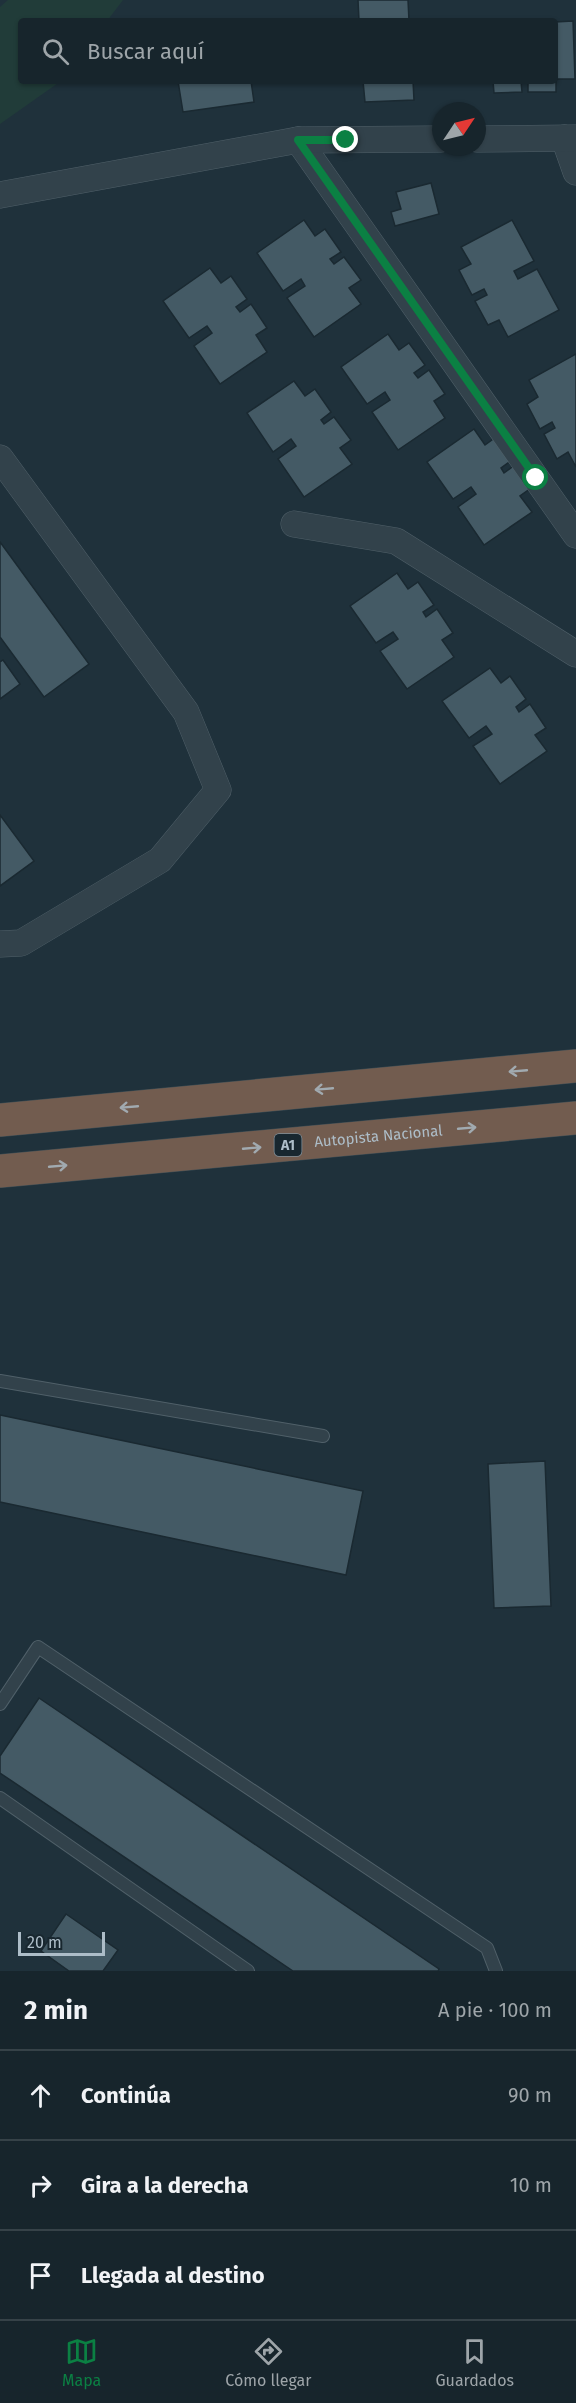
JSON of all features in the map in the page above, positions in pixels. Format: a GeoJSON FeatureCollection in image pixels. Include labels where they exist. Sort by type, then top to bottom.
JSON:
{"type":"FeatureCollection","features":[{"type":"Feature","properties":{"kind":"highway"},"geometry":{"type":"LineString","coordinates":[[0,1120],[576,1066]]}},
{"type":"Feature","properties":{"kind":"highway","name":"Autopista Nacional"},"geometry":{"type":"LineString","coordinates":[[0,1171],[576,1118]]}},
{"type":"Feature","properties":{"kind":"street"},"geometry":{"type":"LineString","coordinates":[[486,139],[570,138],[576,172]]}},
{"type":"Feature","properties":{"kind":"street"},"geometry":{"type":"LineString","coordinates":[[0,195],[298,140],[432,139]]}},
{"type":"Feature","properties":{"kind":"street"},"geometry":{"type":"LineString","coordinates":[[298,140],[576,535]]}},
{"type":"Feature","properties":{"kind":"street"},"geometry":{"type":"LineString","coordinates":[[0,458],[186,712],[218,790],[160,860],[21,944],[0,944]]}},
{"type":"Feature","properties":{"kind":"street"},"geometry":{"type":"LineString","coordinates":[[294,524],[396,541],[576,654]]}},
{"type":"Feature","properties":{"kind":"lane"},"geometry":{"type":"LineString","coordinates":[[0,1381],[323,1436]]}},
{"type":"Feature","properties":{"kind":"lane"},"geometry":{"type":"LineString","coordinates":[[0,1704],[38,1647],[488,1948],[496,1971]]}},
{"type":"Feature","properties":{"kind":"lane"},"geometry":{"type":"LineString","coordinates":[[0,1798],[248,1971]]}},
{"type":"Feature","properties":{"kind":"green space"},"geometry":{"type":"Polygon","coordinates":[[[8,0],[123,0],[109,18],[18,18],[18,84],[57,84],[0,124],[0,7],[8,0]]]}},
{"type":"Feature","properties":{"kind":"building"},"geometry":{"type":"Polygon","coordinates":[[[358,0],[408,0],[409,18],[359,18],[358,0]]]}},
{"type":"Feature","properties":{"kind":"building"},"geometry":{"type":"Polygon","coordinates":[[[573,21],[575,79],[558,79],[558,22],[573,21]]]}},
{"type":"Feature","properties":{"kind":"building"},"geometry":{"type":"Polygon","coordinates":[[[178,84],[251,84],[254,102],[183,112],[178,84]]]}},
{"type":"Feature","properties":{"kind":"building"},"geometry":{"type":"Polygon","coordinates":[[[363,84],[413,84],[414,100],[365,102],[363,84]]]}},
{"type":"Feature","properties":{"kind":"building"},"geometry":{"type":"Polygon","coordinates":[[[493,84],[521,84],[522,92],[494,93],[493,84]]]}},
{"type":"Feature","properties":{"kind":"building"},"geometry":{"type":"Polygon","coordinates":[[[528,84],[556,84],[556,92],[528,92],[528,84]]]}},
{"type":"Feature","properties":{"kind":"building"},"geometry":{"type":"Polygon","coordinates":[[[431,183],[439,214],[395,226],[391,212],[401,209],[396,192],[431,183]]]}},
{"type":"Feature","properties":{"kind":"building"},"geometry":{"type":"Polygon","coordinates":[[[304,220],[315,236],[325,229],[341,252],[330,259],[334,264],[344,257],[361,280],[349,288],[361,304],[314,337],[287,298],[305,286],[301,279],[283,291],[257,253],[304,220]]]}},
{"type":"Feature","properties":{"kind":"building"},"geometry":{"type":"Polygon","coordinates":[[[512,220],[534,261],[514,271],[518,279],[537,269],[559,310],[508,337],[499,320],[488,325],[475,301],[487,295],[484,289],[472,295],[459,270],[471,264],[461,247],[512,220]]]}},
{"type":"Feature","properties":{"kind":"building"},"geometry":{"type":"Polygon","coordinates":[[[210,268],[221,283],[231,276],[247,299],[236,307],[240,312],[251,304],[267,328],[256,335],[267,352],[220,384],[194,346],[212,333],[207,326],[189,338],[163,301],[210,268]]]}},
{"type":"Feature","properties":{"kind":"building"},"geometry":{"type":"Polygon","coordinates":[[[388,334],[399,350],[409,343],[425,365],[414,373],[418,378],[429,370],[445,394],[434,401],[445,418],[398,450],[372,412],[390,400],[385,392],[367,404],[341,367],[388,334]]]}},
{"type":"Feature","properties":{"kind":"building"},"geometry":{"type":"Polygon","coordinates":[[[576,354],[576,467],[568,452],[557,459],[544,434],[555,428],[552,422],[540,429],[527,404],[538,397],[529,380],[576,354]]]}},
{"type":"Feature","properties":{"kind":"building"},"geometry":{"type":"Polygon","coordinates":[[[294,381],[305,396],[315,389],[331,412],[321,420],[324,424],[334,417],[351,440],[340,448],[352,464],[304,497],[278,459],[296,446],[291,439],[273,452],[247,413],[294,381]]]}},
{"type":"Feature","properties":{"kind":"building"},"geometry":{"type":"Polygon","coordinates":[[[474,429],[485,445],[496,437],[512,460],[501,468],[504,473],[515,465],[531,488],[520,496],[532,512],[484,545],[458,507],[476,494],[471,487],[453,499],[427,462],[474,429]]]}},
{"type":"Feature","properties":{"kind":"building"},"geometry":{"type":"Polygon","coordinates":[[[0,542],[89,664],[44,697],[0,637],[0,542]]]}},
{"type":"Feature","properties":{"kind":"building"},"geometry":{"type":"Polygon","coordinates":[[[397,573],[408,589],[418,582],[434,605],[423,612],[426,617],[437,609],[453,633],[442,640],[454,657],[407,689],[380,651],[398,639],[393,632],[376,643],[350,606],[397,573]]]}},
{"type":"Feature","properties":{"kind":"building"},"geometry":{"type":"Polygon","coordinates":[[[3,660],[20,684],[0,699],[0,662],[3,660]]]}},
{"type":"Feature","properties":{"kind":"building"},"geometry":{"type":"Polygon","coordinates":[[[490,668],[501,683],[510,676],[526,699],[516,707],[519,712],[530,704],[546,728],[535,735],[547,751],[500,784],[473,746],[492,734],[486,726],[469,738],[442,701],[490,668]]]}},
{"type":"Feature","properties":{"kind":"building"},"geometry":{"type":"Polygon","coordinates":[[[0,815],[34,861],[0,886],[0,815]]]}},
{"type":"Feature","properties":{"kind":"building"},"geometry":{"type":"Polygon","coordinates":[[[0,1415],[363,1491],[346,1575],[0,1502],[0,1415]]]}},
{"type":"Feature","properties":{"kind":"building"},"geometry":{"type":"Polygon","coordinates":[[[545,1461],[551,1606],[494,1608],[488,1464],[545,1461]]]}},
{"type":"Feature","properties":{"kind":"building"},"geometry":{"type":"Polygon","coordinates":[[[39,1698],[439,1969],[438,1971],[293,1971],[0,1773],[0,1756],[39,1698]]]}},
{"type":"Feature","properties":{"kind":"building"},"geometry":{"type":"Polygon","coordinates":[[[66,1914],[118,1950],[103,1971],[69,1971],[41,1951],[66,1914]]]}},
{"type":"Feature","properties":{"kind":"route"},"geometry":{"type":"LineString","coordinates":[[346,140],[298,140],[536,478]]}}]}
